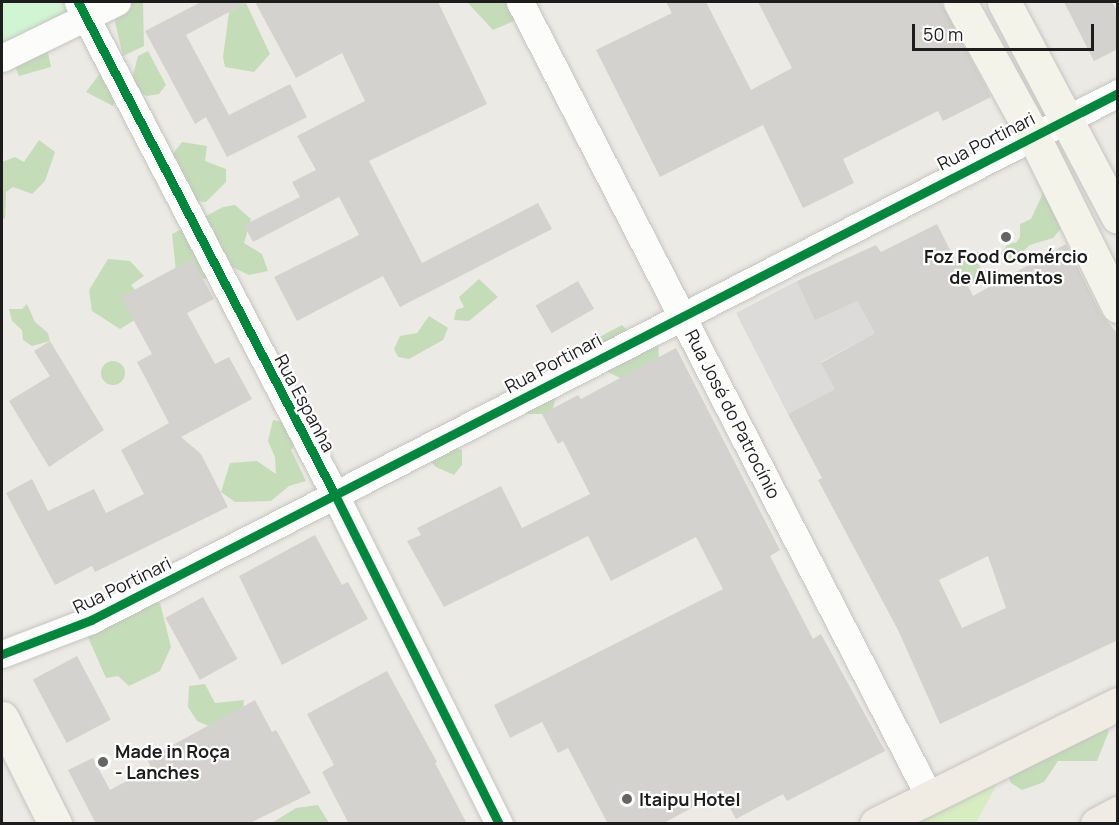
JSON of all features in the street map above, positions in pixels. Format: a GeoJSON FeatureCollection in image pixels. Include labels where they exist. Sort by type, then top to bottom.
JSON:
{"type":"FeatureCollection","features":[{"type":"Feature","properties":{"kind":"main road"},"geometry":{"type":"LineString","coordinates":[[876,824],[1118,704]]}},
{"type":"Feature","properties":{"kind":"main road"},"geometry":{"type":"LineString","coordinates":[[1097,824],[1118,813]]}},
{"type":"Feature","properties":{"kind":"street"},"geometry":{"type":"LineString","coordinates":[[2,58],[82,10],[117,2]]}},
{"type":"Feature","properties":{"kind":"street","name":"Rua José do Patrocínio"},"geometry":{"type":"LineString","coordinates":[[520,2],[929,796]]}},
{"type":"Feature","properties":{"kind":"street"},"geometry":{"type":"LineString","coordinates":[[960,2],[1033,135],[1118,306]]}},
{"type":"Feature","properties":{"kind":"street"},"geometry":{"type":"LineString","coordinates":[[1004,2],[1068,118],[1118,217]]}},
{"type":"Feature","properties":{"kind":"street","name":"Rua Espanha"},"geometry":{"type":"LineString","coordinates":[[82,10],[335,495],[499,824]]}},
{"type":"Feature","properties":{"kind":"street","name":"Rua Portinari"},"geometry":{"type":"LineString","coordinates":[[2,654],[91,620],[1118,93]]}},
{"type":"Feature","properties":{"kind":"street"},"geometry":{"type":"LineString","coordinates":[[2,718],[55,824]]}},
{"type":"Feature","properties":{"kind":"green space"},"geometry":{"type":"Polygon","coordinates":[[[2,2],[74,2],[78,8],[2,46],[2,2]]]}},
{"type":"Feature","properties":{"kind":"green space"},"geometry":{"type":"Polygon","coordinates":[[[121,2],[147,2],[143,3],[144,46],[123,56],[115,22],[121,2]]]}},
{"type":"Feature","properties":{"kind":"green space"},"geometry":{"type":"Polygon","coordinates":[[[467,2],[531,2],[521,18],[493,30],[467,2]]]}},
{"type":"Feature","properties":{"kind":"green space"},"geometry":{"type":"Polygon","coordinates":[[[246,3],[270,54],[254,72],[225,67],[223,57],[229,12],[246,3]]]}},
{"type":"Feature","properties":{"kind":"green space"},"geometry":{"type":"Polygon","coordinates":[[[47,48],[51,67],[19,76],[8,50],[47,48]]]}},
{"type":"Feature","properties":{"kind":"green space"},"geometry":{"type":"Polygon","coordinates":[[[148,51],[166,85],[159,94],[147,96],[130,87],[138,56],[148,51]]]}},
{"type":"Feature","properties":{"kind":"green space"},"geometry":{"type":"Polygon","coordinates":[[[101,72],[119,88],[113,106],[86,92],[101,72]]]}},
{"type":"Feature","properties":{"kind":"green space"},"geometry":{"type":"Polygon","coordinates":[[[39,140],[55,152],[45,181],[32,194],[13,187],[6,192],[5,218],[2,220],[2,162],[15,157],[24,162],[39,140]]]}},
{"type":"Feature","properties":{"kind":"green space"},"geometry":{"type":"Polygon","coordinates":[[[182,142],[207,146],[205,161],[226,169],[226,182],[206,202],[176,199],[161,169],[182,142]]]}},
{"type":"Feature","properties":{"kind":"green space"},"geometry":{"type":"Polygon","coordinates":[[[1044,191],[1063,226],[1053,238],[1030,245],[1010,263],[1001,254],[1009,242],[1016,243],[1020,237],[1020,224],[1031,219],[1044,191]]]}},
{"type":"Feature","properties":{"kind":"green space"},"geometry":{"type":"Polygon","coordinates":[[[235,205],[251,219],[244,243],[262,254],[268,271],[249,275],[230,266],[213,278],[177,281],[172,234],[223,207],[235,205]]]}},
{"type":"Feature","properties":{"kind":"green space"},"geometry":{"type":"Polygon","coordinates":[[[108,259],[130,261],[144,276],[131,285],[140,296],[138,318],[120,329],[92,311],[89,290],[108,259]]]}},
{"type":"Feature","properties":{"kind":"green space"},"geometry":{"type":"Polygon","coordinates":[[[975,259],[983,271],[982,280],[961,287],[956,263],[975,259]]]}},
{"type":"Feature","properties":{"kind":"green space"},"geometry":{"type":"Polygon","coordinates":[[[479,279],[498,297],[469,321],[454,320],[456,310],[464,307],[459,297],[479,279]]]}},
{"type":"Feature","properties":{"kind":"green space"},"geometry":{"type":"Polygon","coordinates":[[[27,304],[35,322],[48,333],[50,341],[32,346],[23,340],[22,330],[12,321],[9,309],[22,309],[27,304]]]}},
{"type":"Feature","properties":{"kind":"green space"},"geometry":{"type":"Polygon","coordinates":[[[429,316],[448,328],[443,340],[409,359],[398,357],[394,349],[400,336],[417,333],[429,316]]]}},
{"type":"Feature","properties":{"kind":"green space"},"geometry":{"type":"Polygon","coordinates":[[[622,325],[631,334],[658,342],[659,359],[622,379],[602,369],[590,352],[590,342],[622,325]]]}},
{"type":"Feature","properties":{"kind":"green space"},"geometry":{"type":"Polygon","coordinates":[[[113,361],[122,364],[125,373],[122,382],[113,385],[104,382],[101,373],[104,364],[113,361]]]}},
{"type":"Feature","properties":{"kind":"green space"},"geometry":{"type":"Polygon","coordinates":[[[556,395],[552,414],[527,414],[524,408],[556,395]]]}},
{"type":"Feature","properties":{"kind":"green space"},"geometry":{"type":"Polygon","coordinates":[[[273,420],[292,424],[299,439],[291,450],[306,481],[289,486],[271,501],[235,502],[221,492],[230,463],[257,461],[276,474],[275,457],[268,441],[273,420]]]}},
{"type":"Feature","properties":{"kind":"green space"},"geometry":{"type":"Polygon","coordinates":[[[452,447],[462,450],[462,465],[454,475],[436,467],[425,455],[452,447]]]}},
{"type":"Feature","properties":{"kind":"green space"},"geometry":{"type":"Polygon","coordinates":[[[142,603],[160,603],[171,647],[160,671],[129,686],[118,676],[106,678],[87,635],[142,603]]]}},
{"type":"Feature","properties":{"kind":"green space"},"geometry":{"type":"Polygon","coordinates":[[[205,684],[215,703],[244,700],[242,718],[218,730],[197,721],[188,707],[189,686],[205,684]]]}},
{"type":"Feature","properties":{"kind":"green space"},"geometry":{"type":"Polygon","coordinates":[[[1092,720],[1109,731],[1097,761],[1058,761],[1044,782],[1022,790],[1011,783],[1004,765],[1092,720]]]}},
{"type":"Feature","properties":{"kind":"green space"},"geometry":{"type":"Polygon","coordinates":[[[997,784],[976,823],[916,823],[997,784]]]}},
{"type":"Feature","properties":{"kind":"green space"},"geometry":{"type":"Polygon","coordinates":[[[318,805],[329,823],[272,823],[296,808],[318,805]]]}},
{"type":"Feature","properties":{"kind":"shaded area"},"geometry":{"type":"Polygon","coordinates":[[[797,281],[857,301],[875,333],[821,362],[835,389],[788,414],[736,313],[797,281]]]}},
{"type":"Feature","properties":{"kind":"building"},"geometry":{"type":"Polygon","coordinates":[[[201,2],[248,2],[186,35],[229,115],[290,84],[307,117],[227,157],[206,117],[195,124],[145,31],[201,2]]]}},
{"type":"Feature","properties":{"kind":"building"},"geometry":{"type":"Polygon","coordinates":[[[255,2],[438,2],[487,104],[369,161],[422,263],[538,203],[552,229],[400,307],[383,276],[297,321],[274,277],[359,235],[339,197],[253,242],[244,225],[300,197],[292,182],[316,170],[297,136],[365,101],[342,53],[296,78],[255,2]]]}},
{"type":"Feature","properties":{"kind":"building"},"geometry":{"type":"Polygon","coordinates":[[[666,2],[706,2],[751,90],[792,68],[758,2],[941,2],[991,97],[943,121],[938,111],[843,159],[854,183],[803,208],[763,125],[660,177],[596,50],[672,13],[666,2]]]}},
{"type":"Feature","properties":{"kind":"building"},"geometry":{"type":"Polygon","coordinates":[[[1064,2],[1112,2],[1118,13],[1118,49],[1094,61],[1064,2]]]}},
{"type":"Feature","properties":{"kind":"building"},"geometry":{"type":"Polygon","coordinates":[[[937,224],[973,296],[1066,244],[1101,314],[1118,334],[1118,640],[940,724],[898,630],[818,480],[822,478],[788,414],[835,389],[821,363],[875,333],[857,301],[815,320],[797,281],[876,245],[881,252],[937,224]],[[988,556],[939,580],[962,628],[1006,608],[988,556]]]}},
{"type":"Feature","properties":{"kind":"building"},"geometry":{"type":"Polygon","coordinates":[[[192,259],[214,299],[187,313],[215,364],[229,357],[252,399],[181,437],[201,454],[228,507],[95,572],[92,566],[55,585],[6,493],[32,479],[48,511],[94,489],[106,513],[144,494],[121,450],[169,423],[137,362],[152,354],[121,297],[192,259]]]}},
{"type":"Feature","properties":{"kind":"building"},"geometry":{"type":"Polygon","coordinates":[[[578,281],[594,309],[552,333],[536,306],[578,281]]]}},
{"type":"Feature","properties":{"kind":"building"},"geometry":{"type":"Polygon","coordinates":[[[50,341],[104,430],[49,467],[9,401],[50,376],[34,351],[50,341]]]}},
{"type":"Feature","properties":{"kind":"building"},"geometry":{"type":"Polygon","coordinates":[[[676,348],[780,550],[770,556],[813,639],[821,634],[885,751],[787,801],[783,794],[736,819],[721,792],[662,824],[608,824],[568,748],[558,753],[542,722],[510,738],[494,705],[723,589],[696,537],[611,581],[588,536],[444,607],[407,541],[421,535],[417,528],[501,486],[522,528],[590,494],[563,441],[558,444],[542,414],[578,395],[581,399],[676,348]]]}},
{"type":"Feature","properties":{"kind":"building"},"geometry":{"type":"Polygon","coordinates":[[[315,535],[342,585],[348,582],[368,619],[282,665],[239,576],[315,535]]]}},
{"type":"Feature","properties":{"kind":"building"},"geometry":{"type":"Polygon","coordinates":[[[203,597],[237,659],[200,680],[165,618],[203,597]]]}},
{"type":"Feature","properties":{"kind":"building"},"geometry":{"type":"Polygon","coordinates":[[[77,656],[111,720],[67,743],[33,679],[77,656]]]}},
{"type":"Feature","properties":{"kind":"building"},"geometry":{"type":"Polygon","coordinates":[[[387,671],[437,762],[435,763],[467,824],[349,824],[322,772],[334,765],[307,714],[387,671]]]}},
{"type":"Feature","properties":{"kind":"building"},"geometry":{"type":"Polygon","coordinates":[[[255,700],[272,732],[276,730],[311,793],[248,824],[96,824],[68,770],[93,758],[110,790],[151,768],[147,759],[255,700]]]}},
{"type":"Feature","properties":{"kind":"cycle path"},"geometry":{"type":"LineString","coordinates":[[78,2],[335,495],[499,824]]}},
{"type":"Feature","properties":{"kind":"cycle path"},"geometry":{"type":"LineString","coordinates":[[2,654],[91,620],[1118,93]]}},
{"type":"Feature","properties":{"kind":"place","name":"Foz Food Comércio de Alimentos"},"geometry":{"type":"Point","coordinates":[1006,237]}},
{"type":"Feature","properties":{"kind":"place","name":"Made in Roça - Lanches"},"geometry":{"type":"Point","coordinates":[103,762]}},
{"type":"Feature","properties":{"kind":"place","name":"Itaipu Hotel"},"geometry":{"type":"Point","coordinates":[627,799]}}]}
